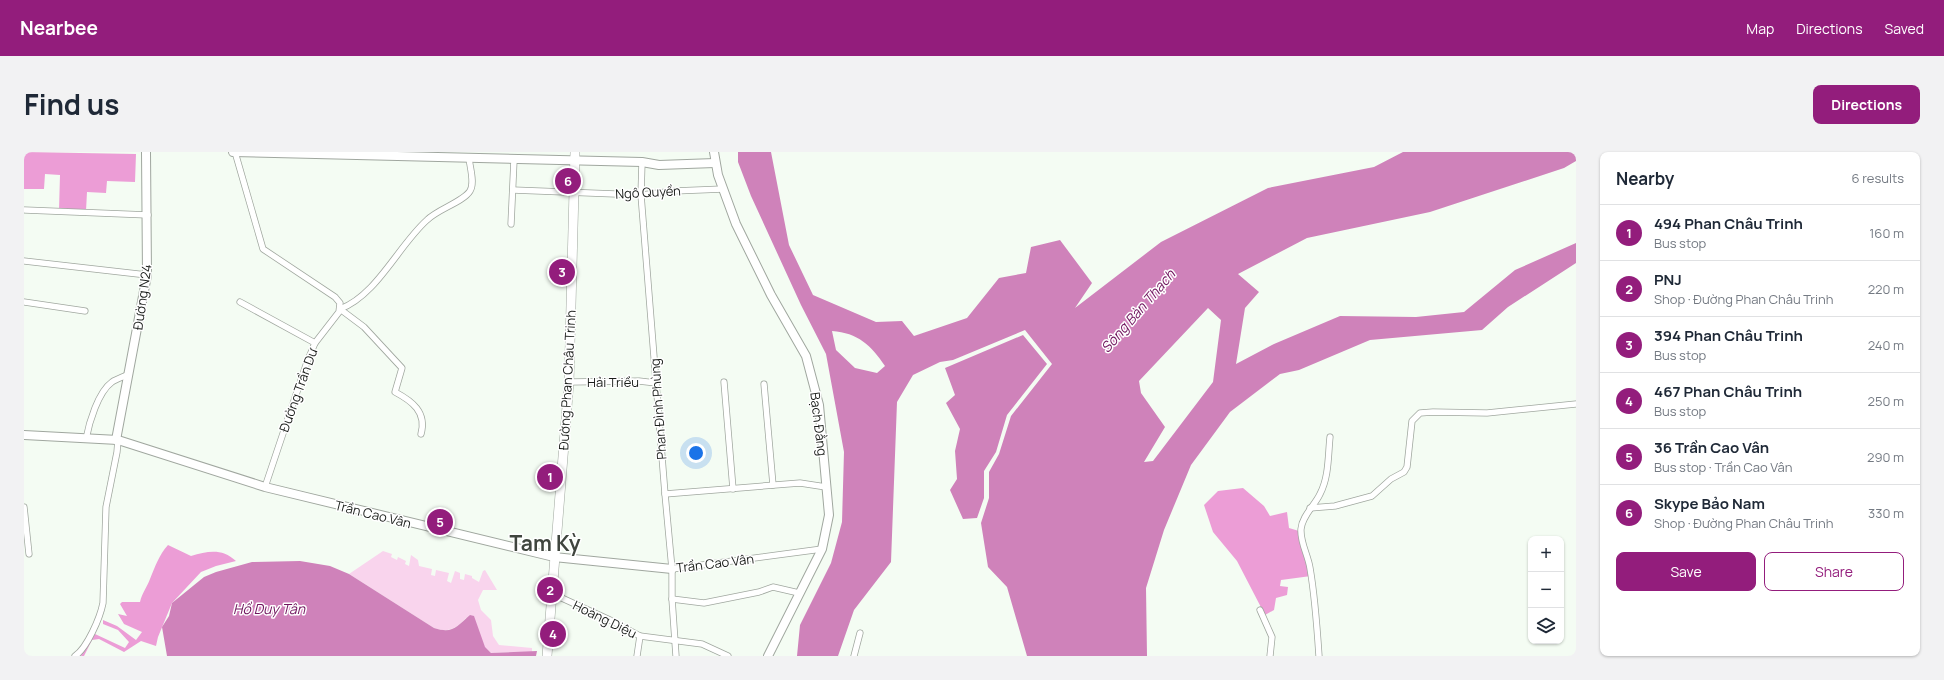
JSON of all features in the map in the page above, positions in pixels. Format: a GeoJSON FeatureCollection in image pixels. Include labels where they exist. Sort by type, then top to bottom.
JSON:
{"type":"FeatureCollection","features":[{"type":"Feature","properties":{"kind":"main road","name":"Đường Phan Châu Trinh"},"geometry":{"type":"LineString","coordinates":[[547,656],[569,382],[574,157]]}},
{"type":"Feature","properties":{"kind":"street","name":"Đường N24"},"geometry":{"type":"LineString","coordinates":[[117,440],[147,275],[148,214],[146,152]]}},
{"type":"Feature","properties":{"kind":"street"},"geometry":{"type":"LineString","coordinates":[[340,309],[340,302],[335,297],[263,249],[235,152],[514,160],[574,157],[642,162],[659,165],[715,163]]}},
{"type":"Feature","properties":{"kind":"street","name":"Bạch Đằng"},"geometry":{"type":"LineString","coordinates":[[714,152],[715,163],[736,224],[768,288],[806,356],[819,405],[829,515],[822,549],[768,656]]}},
{"type":"Feature","properties":{"kind":"street"},"geometry":{"type":"LineString","coordinates":[[340,309],[350,305],[365,293],[427,220],[442,208],[463,198],[470,191],[472,182],[469,158]]}},
{"type":"Feature","properties":{"kind":"street"},"geometry":{"type":"LineString","coordinates":[[511,224],[514,160]]}},
{"type":"Feature","properties":{"kind":"street","name":"Phan Đình Phùng"},"geometry":{"type":"LineString","coordinates":[[642,162],[642,195],[672,570],[672,599],[676,656]]}},
{"type":"Feature","properties":{"kind":"street","name":"Ngô Quyền"},"geometry":{"type":"LineString","coordinates":[[513,190],[642,195],[674,191],[723,189]]}},
{"type":"Feature","properties":{"kind":"street"},"geometry":{"type":"LineString","coordinates":[[25,210],[148,214]]}},
{"type":"Feature","properties":{"kind":"street"},"geometry":{"type":"LineString","coordinates":[[24,261],[147,275]]}},
{"type":"Feature","properties":{"kind":"street"},"geometry":{"type":"LineString","coordinates":[[24,302],[85,311]]}},
{"type":"Feature","properties":{"kind":"street"},"geometry":{"type":"LineString","coordinates":[[240,302],[315,343]]}},
{"type":"Feature","properties":{"kind":"street"},"geometry":{"type":"LineString","coordinates":[[340,309],[364,327],[402,368],[395,392],[408,399],[421,414],[423,420],[421,434]]}},
{"type":"Feature","properties":{"kind":"street","name":"Đường Trần Dư"},"geometry":{"type":"LineString","coordinates":[[265,487],[307,362],[315,343],[340,309]]}},
{"type":"Feature","properties":{"kind":"street"},"geometry":{"type":"LineString","coordinates":[[86,439],[91,418],[102,394],[111,383],[129,374]]}},
{"type":"Feature","properties":{"kind":"street","name":"Hải Triều"},"geometry":{"type":"LineString","coordinates":[[569,382],[640,381],[656,383]]}},
{"type":"Feature","properties":{"kind":"street"},"geometry":{"type":"LineString","coordinates":[[724,382],[733,489]]}},
{"type":"Feature","properties":{"kind":"street"},"geometry":{"type":"LineString","coordinates":[[764,384],[773,486]]}},
{"type":"Feature","properties":{"kind":"street"},"geometry":{"type":"LineString","coordinates":[[1310,508],[1336,506],[1372,496],[1391,479],[1404,472],[1407,467],[1412,421],[1420,413],[1487,413],[1576,404]]}},
{"type":"Feature","properties":{"kind":"street","name":"Trần Cao Vân"},"geometry":{"type":"LineString","coordinates":[[24,435],[117,440],[265,487],[554,557],[672,570],[822,549]]}},
{"type":"Feature","properties":{"kind":"street"},"geometry":{"type":"LineString","coordinates":[[1319,656],[1313,586],[1310,565],[1302,541],[1301,528],[1310,508],[1320,495],[1327,473],[1330,437]]}},
{"type":"Feature","properties":{"kind":"street"},"geometry":{"type":"LineString","coordinates":[[78,655],[99,616],[103,604],[106,508],[117,452],[117,440]]}},
{"type":"Feature","properties":{"kind":"street"},"geometry":{"type":"LineString","coordinates":[[665,494],[800,483],[826,488]]}},
{"type":"Feature","properties":{"kind":"street"},"geometry":{"type":"LineString","coordinates":[[24,507],[29,554]]}},
{"type":"Feature","properties":{"kind":"street"},"geometry":{"type":"LineString","coordinates":[[672,599],[704,603],[759,592],[773,586],[799,593]]}},
{"type":"Feature","properties":{"kind":"street","name":"Hoàng Diệu"},"geometry":{"type":"LineString","coordinates":[[553,594],[640,636],[675,642],[702,644],[728,656]]}},
{"type":"Feature","properties":{"kind":"street"},"geometry":{"type":"LineString","coordinates":[[1260,610],[1272,637],[1270,656]]}},
{"type":"Feature","properties":{"kind":"street"},"geometry":{"type":"LineString","coordinates":[[854,656],[860,633]]}},
{"type":"Feature","properties":{"kind":"street"},"geometry":{"type":"LineString","coordinates":[[637,656],[640,636]]}},
{"type":"Feature","properties":{"kind":"shaded area"},"geometry":{"type":"Polygon","coordinates":[[[24,152],[136,154],[135,182],[107,181],[106,193],[87,192],[86,211],[59,210],[60,175],[45,174],[44,189],[24,189],[24,152]]]}},
{"type":"Feature","properties":{"kind":"shaded area"},"geometry":{"type":"Polygon","coordinates":[[[1243,488],[1264,506],[1270,516],[1287,512],[1289,528],[1299,531],[1311,576],[1281,580],[1280,586],[1288,587],[1287,595],[1276,598],[1274,610],[1265,615],[1237,561],[1213,532],[1204,505],[1218,491],[1243,488]]]}},
{"type":"Feature","properties":{"kind":"shaded area"},"geometry":{"type":"Polygon","coordinates":[[[168,545],[191,556],[209,552],[220,552],[236,561],[216,566],[201,572],[172,603],[158,637],[156,646],[141,641],[124,652],[99,639],[92,640],[84,656],[81,656],[84,648],[95,634],[125,648],[129,642],[118,630],[103,624],[103,620],[117,626],[136,640],[142,632],[124,624],[118,614],[127,616],[120,604],[122,602],[140,602],[158,561],[168,545]]]}},
{"type":"Feature","properties":{"kind":"shaded area"},"geometry":{"type":"Polygon","coordinates":[[[383,551],[392,554],[391,557],[397,560],[398,557],[406,561],[405,564],[409,566],[411,555],[418,560],[419,566],[432,569],[431,575],[435,576],[436,570],[449,573],[447,581],[451,583],[455,571],[460,573],[460,579],[464,580],[465,574],[472,576],[472,578],[479,582],[483,571],[485,570],[497,590],[483,590],[478,600],[481,610],[491,620],[493,636],[499,645],[532,648],[532,652],[491,653],[485,648],[481,638],[466,618],[452,629],[444,630],[434,628],[349,574],[383,551]]]}},
{"type":"Feature","properties":{"kind":"water","name":"Sông Bàn Thạch"},"geometry":{"type":"Polygon","coordinates":[[[738,152],[771,152],[789,245],[813,295],[876,322],[902,321],[914,336],[967,318],[999,278],[1026,273],[1031,247],[1060,240],[1092,283],[1075,308],[1161,242],[1268,188],[1374,167],[1403,152],[1576,152],[1576,161],[1564,168],[1430,212],[1307,238],[1238,274],[1259,292],[1245,308],[1236,364],[1274,344],[1340,316],[1416,317],[1464,312],[1515,270],[1576,243],[1576,263],[1508,307],[1482,330],[1370,340],[1299,370],[1280,374],[1230,412],[1191,465],[1164,530],[1146,588],[1147,656],[1027,656],[1007,587],[988,567],[981,523],[989,498],[989,472],[999,454],[1011,416],[1052,364],[1025,330],[953,360],[940,362],[913,375],[897,402],[891,562],[854,610],[838,656],[797,656],[800,625],[831,563],[842,522],[844,452],[826,354],[801,305],[751,196],[738,162],[738,152]],[[1208,308],[1139,381],[1141,393],[1165,427],[1144,462],[1153,461],[1213,382],[1221,320],[1208,308]],[[832,331],[836,350],[855,368],[877,373],[885,366],[869,346],[857,337],[832,331]]]}},
{"type":"Feature","properties":{"kind":"water"},"geometry":{"type":"Polygon","coordinates":[[[1023,335],[1047,364],[1007,415],[996,452],[984,471],[984,498],[977,518],[963,519],[950,490],[957,479],[955,451],[960,429],[946,403],[955,395],[945,368],[1023,335]]]}},
{"type":"Feature","properties":{"kind":"water","name":"Hồ Duy Tân"},"geometry":{"type":"Polygon","coordinates":[[[300,561],[330,566],[349,574],[434,628],[440,630],[450,630],[470,615],[474,616],[485,647],[491,653],[537,651],[536,656],[167,656],[162,627],[169,616],[172,603],[204,577],[252,562],[300,561]]]}},
{"type":"Feature","properties":{"kind":"place","name":"Skype Bảo Nam"},"geometry":{"type":"Point","coordinates":[568,181]}},
{"type":"Feature","properties":{"kind":"place","name":"394 Phan Châu Trinh"},"geometry":{"type":"Point","coordinates":[562,272]}},
{"type":"Feature","properties":{"kind":"place","name":"494 Phan Châu Trinh"},"geometry":{"type":"Point","coordinates":[550,477]}},
{"type":"Feature","properties":{"kind":"place","name":"36 Trần Cao Vân"},"geometry":{"type":"Point","coordinates":[440,522]}},
{"type":"Feature","properties":{"kind":"place","name":"PNJ"},"geometry":{"type":"Point","coordinates":[550,590]}},
{"type":"Feature","properties":{"kind":"place","name":"467 Phan Châu Trinh"},"geometry":{"type":"Point","coordinates":[553,634]}},
{"type":"Feature","properties":{"kind":"district","name":"Tam Kỳ"},"geometry":{"type":"Point","coordinates":[545,544]}}]}
